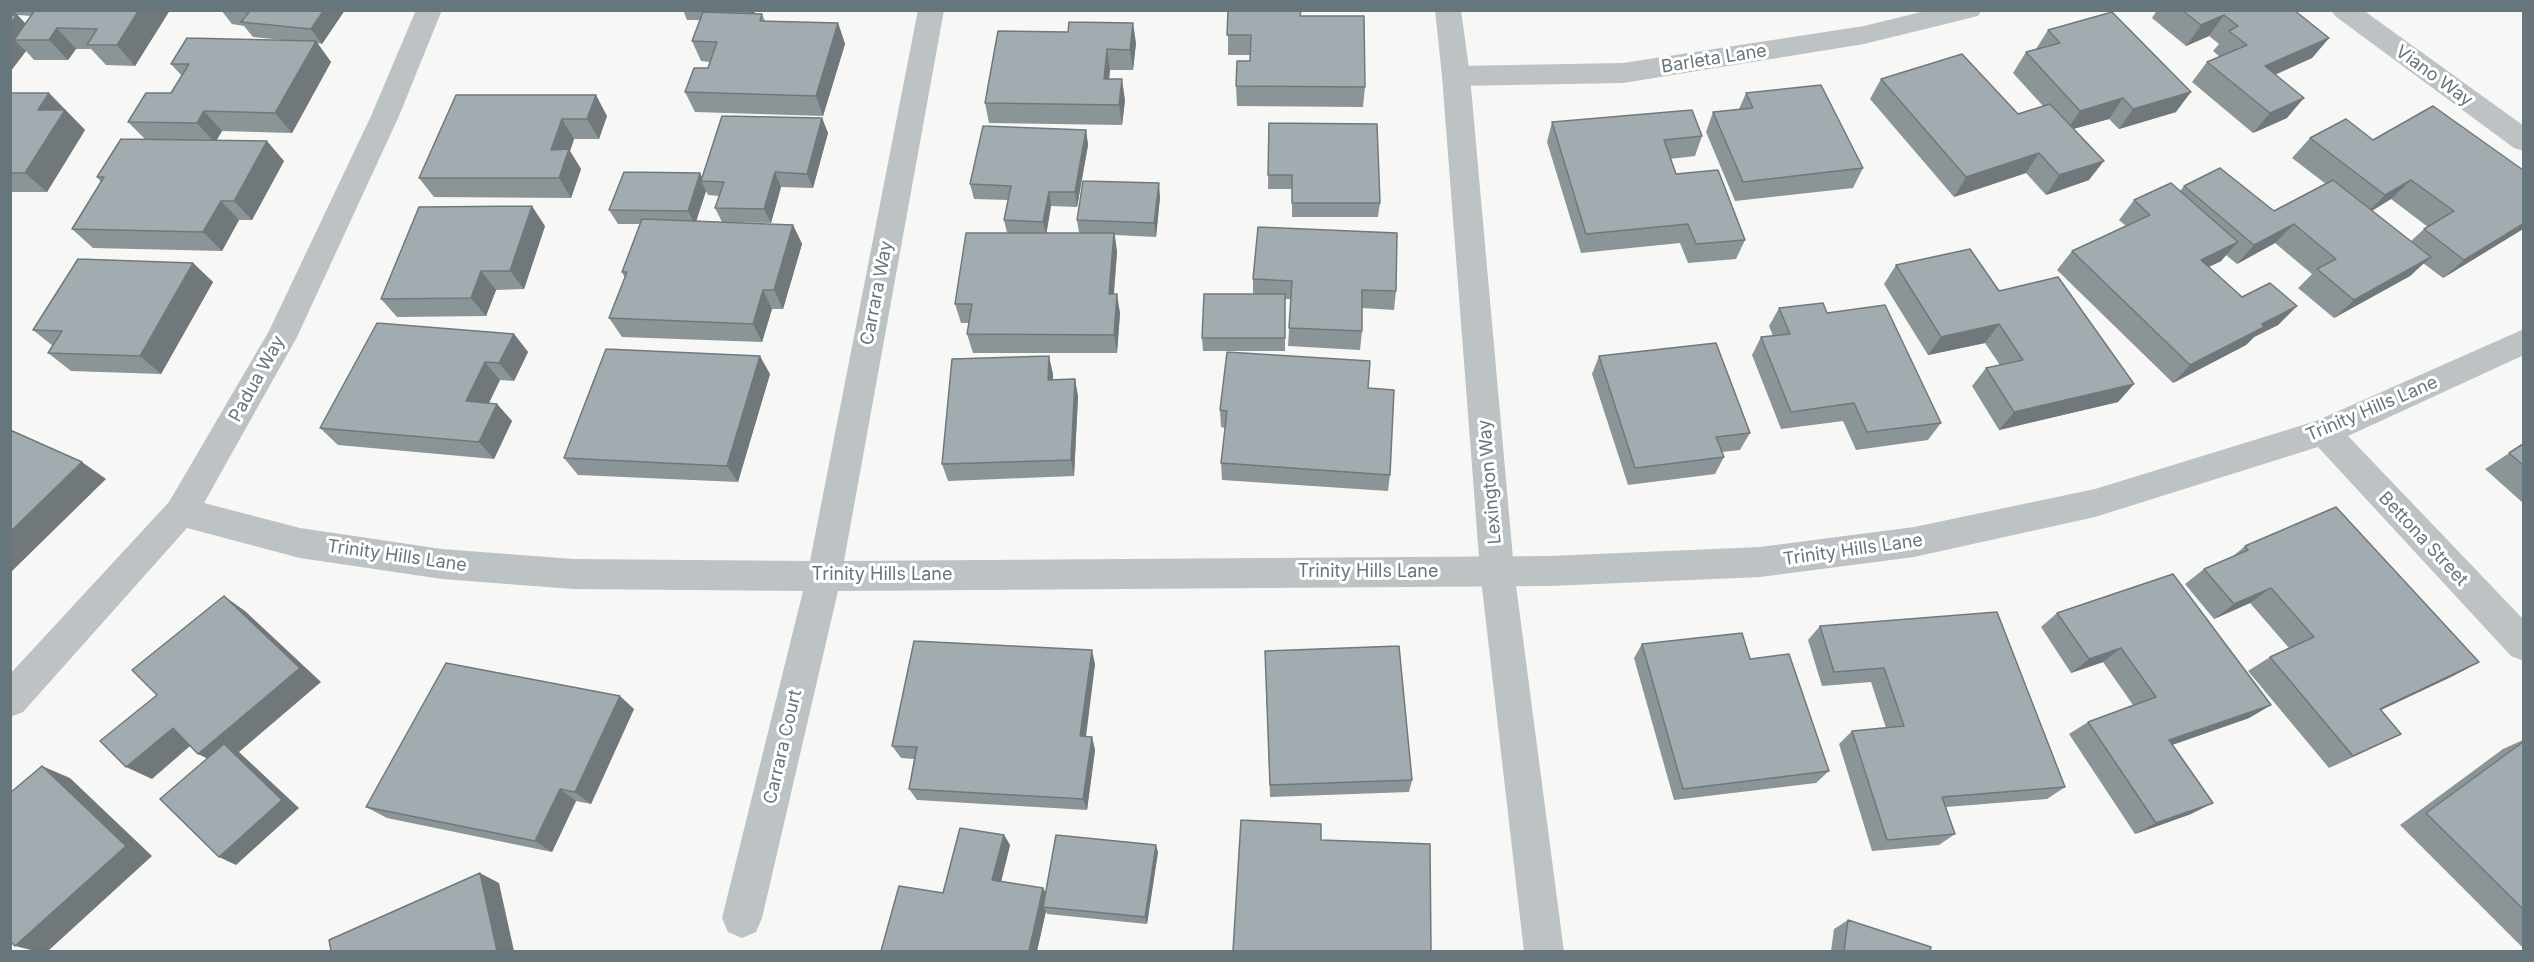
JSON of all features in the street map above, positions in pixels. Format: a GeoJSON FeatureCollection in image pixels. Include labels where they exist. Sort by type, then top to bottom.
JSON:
{"type":"FeatureCollection","features":[{"type":"Feature","properties":{"kind":"street","name":"Padua Way"},"geometry":{"type":"LineString","coordinates":[[10,700],[181,512],[282,337],[385,116],[429,10]]}},
{"type":"Feature","properties":{"kind":"street","name":"Carrara Way"},"geometry":{"type":"LineString","coordinates":[[824,576],[931,10]]}},
{"type":"Feature","properties":{"kind":"street","name":"Lexington Way"},"geometry":{"type":"LineString","coordinates":[[1448,10],[1456,76],[1497,570],[1544,951]]}},
{"type":"Feature","properties":{"kind":"street","name":"Barleta Lane"},"geometry":{"type":"LineString","coordinates":[[1456,76],[1623,74],[1864,35],[1969,10]]}},
{"type":"Feature","properties":{"kind":"street","name":"Viano Way"},"geometry":{"type":"LineString","coordinates":[[2344,10],[2523,141]]}},
{"type":"Feature","properties":{"kind":"street","name":"Trinity Hills Lane"},"geometry":{"type":"LineString","coordinates":[[181,512],[300,543],[442,564],[573,574],[824,576],[1604,570],[1760,562],[1914,543],[2095,504],[2324,432],[2523,341]]}},
{"type":"Feature","properties":{"kind":"street","name":"Bettona Street"},"geometry":{"type":"LineString","coordinates":[[2324,432],[2523,645]]}},
{"type":"Feature","properties":{"kind":"street","name":"Carrara Court"},"geometry":{"type":"LineString","coordinates":[[742,918],[824,576]]}},
{"type":"Feature","properties":{"kind":"building"},"geometry":{"type":"Polygon","coordinates":[[[35,10],[139,10],[117,45],[87,45],[97,29],[57,28],[49,40],[14,40],[35,10]]]}},
{"type":"Feature","properties":{"kind":"building"},"geometry":{"type":"Polygon","coordinates":[[[230,10],[324,10],[311,29],[241,22],[249,12],[230,10]]]}},
{"type":"Feature","properties":{"kind":"building"},"geometry":{"type":"Polygon","coordinates":[[[1228,10],[1301,10],[1300,16],[1364,16],[1365,87],[1236,86],[1237,61],[1250,61],[1251,35],[1227,35],[1228,10]]]}},
{"type":"Feature","properties":{"kind":"building"},"geometry":{"type":"Polygon","coordinates":[[[2182,10],[2294,10],[2329,38],[2265,66],[2304,98],[2270,113],[2207,62],[2247,45],[2229,31],[2238,26],[2224,15],[2201,25],[2182,10]]]}},
{"type":"Feature","properties":{"kind":"building"},"geometry":{"type":"Polygon","coordinates":[[[703,12],[762,14],[760,21],[838,23],[816,96],[685,92],[694,68],[708,68],[717,42],[692,41],[703,12]]]}},
{"type":"Feature","properties":{"kind":"building"},"geometry":{"type":"Polygon","coordinates":[[[2112,12],[2191,92],[2133,109],[2123,98],[2080,111],[2026,52],[2060,43],[2048,30],[2112,12]]]}},
{"type":"Feature","properties":{"kind":"building"},"geometry":{"type":"Polygon","coordinates":[[[10,15],[17,15],[10,24],[10,15]]]}},
{"type":"Feature","properties":{"kind":"building"},"geometry":{"type":"Polygon","coordinates":[[[1069,22],[1133,23],[1130,50],[1107,49],[1104,79],[1122,79],[1119,105],[985,103],[998,31],[1068,32],[1069,22]]]}},
{"type":"Feature","properties":{"kind":"building"},"geometry":{"type":"Polygon","coordinates":[[[187,38],[316,41],[275,113],[204,111],[197,123],[128,122],[146,93],[171,93],[189,64],[171,64],[187,38]]]}},
{"type":"Feature","properties":{"kind":"building"},"geometry":{"type":"Polygon","coordinates":[[[1962,54],[2018,114],[2050,104],[2104,161],[2059,175],[2039,153],[1966,177],[1881,79],[1962,54]]]}},
{"type":"Feature","properties":{"kind":"building"},"geometry":{"type":"Polygon","coordinates":[[[1821,85],[1863,168],[1743,182],[1713,112],[1753,108],[1746,93],[1821,85]]]}},
{"type":"Feature","properties":{"kind":"building"},"geometry":{"type":"Polygon","coordinates":[[[10,93],[49,93],[38,110],[65,110],[25,173],[10,173],[10,93]]]}},
{"type":"Feature","properties":{"kind":"building"},"geometry":{"type":"Polygon","coordinates":[[[456,95],[596,95],[587,119],[562,119],[551,150],[569,149],[559,178],[419,178],[456,95]]]}},
{"type":"Feature","properties":{"kind":"building"},"geometry":{"type":"Polygon","coordinates":[[[2433,106],[2523,170],[2523,224],[2464,260],[2424,229],[2454,211],[2411,180],[2385,195],[2310,138],[2346,119],[2373,140],[2433,106]]]}},
{"type":"Feature","properties":{"kind":"building"},"geometry":{"type":"Polygon","coordinates":[[[1692,110],[1702,136],[1664,140],[1676,174],[1718,170],[1745,240],[1696,244],[1688,224],[1586,234],[1552,122],[1692,110]]]}},
{"type":"Feature","properties":{"kind":"building"},"geometry":{"type":"Polygon","coordinates":[[[722,116],[822,118],[807,174],[775,172],[764,209],[715,208],[724,182],[701,181],[722,116]]]}},
{"type":"Feature","properties":{"kind":"building"},"geometry":{"type":"Polygon","coordinates":[[[1269,123],[1377,124],[1380,203],[1292,203],[1292,175],[1268,175],[1269,123]]]}},
{"type":"Feature","properties":{"kind":"building"},"geometry":{"type":"Polygon","coordinates":[[[983,126],[1086,130],[1075,192],[1049,192],[1043,222],[1004,220],[1011,186],[970,184],[983,126]]]}},
{"type":"Feature","properties":{"kind":"building"},"geometry":{"type":"Polygon","coordinates":[[[121,139],[267,141],[234,201],[221,201],[203,232],[72,229],[104,177],[97,177],[121,139]]]}},
{"type":"Feature","properties":{"kind":"building"},"geometry":{"type":"Polygon","coordinates":[[[2220,168],[2274,211],[2333,180],[2431,257],[2354,300],[2317,269],[2336,259],[2294,224],[2254,245],[2184,186],[2220,168]]]}},
{"type":"Feature","properties":{"kind":"building"},"geometry":{"type":"Polygon","coordinates":[[[624,172],[700,173],[688,211],[609,210],[624,172]]]}},
{"type":"Feature","properties":{"kind":"building"},"geometry":{"type":"Polygon","coordinates":[[[1083,181],[1159,183],[1154,223],[1077,220],[1083,181]]]}},
{"type":"Feature","properties":{"kind":"building"},"geometry":{"type":"Polygon","coordinates":[[[2171,183],[2238,242],[2201,260],[2242,297],[2270,283],[2297,306],[2262,324],[2264,327],[2190,365],[2072,251],[2150,215],[2134,200],[2171,183]]]}},
{"type":"Feature","properties":{"kind":"building"},"geometry":{"type":"Polygon","coordinates":[[[532,206],[510,271],[481,271],[471,298],[381,299],[419,207],[532,206]]]}},
{"type":"Feature","properties":{"kind":"building"},"geometry":{"type":"Polygon","coordinates":[[[642,219],[793,225],[774,290],[763,290],[753,324],[609,318],[627,272],[622,272],[642,219]]]}},
{"type":"Feature","properties":{"kind":"building"},"geometry":{"type":"Polygon","coordinates":[[[1258,227],[1397,233],[1396,291],[1362,290],[1362,331],[1289,328],[1292,281],[1253,279],[1258,227]]]}},
{"type":"Feature","properties":{"kind":"building"},"geometry":{"type":"Polygon","coordinates":[[[966,233],[1114,233],[1109,294],[1117,294],[1114,335],[967,334],[972,304],[955,304],[966,233]]]}},
{"type":"Feature","properties":{"kind":"building"},"geometry":{"type":"Polygon","coordinates":[[[1970,249],[1999,291],[2058,277],[2134,384],[2014,412],[1986,368],[2023,360],[1999,324],[1941,337],[1896,265],[1970,249]]]}},
{"type":"Feature","properties":{"kind":"building"},"geometry":{"type":"Polygon","coordinates":[[[78,259],[193,263],[140,356],[48,353],[62,331],[33,330],[78,259]]]}},
{"type":"Feature","properties":{"kind":"building"},"geometry":{"type":"Polygon","coordinates":[[[1204,294],[1285,294],[1285,338],[1202,338],[1204,294]]]}},
{"type":"Feature","properties":{"kind":"building"},"geometry":{"type":"Polygon","coordinates":[[[1823,303],[1827,313],[1885,305],[1941,423],[1867,432],[1854,403],[1791,412],[1761,337],[1790,334],[1779,308],[1823,303]]]}},
{"type":"Feature","properties":{"kind":"building"},"geometry":{"type":"Polygon","coordinates":[[[377,323],[514,334],[499,363],[485,362],[466,401],[497,404],[479,442],[320,428],[377,323]]]}},
{"type":"Feature","properties":{"kind":"building"},"geometry":{"type":"Polygon","coordinates":[[[1716,343],[1750,433],[1716,437],[1724,457],[1635,468],[1599,356],[1716,343]]]}},
{"type":"Feature","properties":{"kind":"building"},"geometry":{"type":"Polygon","coordinates":[[[606,349],[760,356],[727,466],[564,458],[606,349]]]}},
{"type":"Feature","properties":{"kind":"building"},"geometry":{"type":"Polygon","coordinates":[[[1227,352],[1370,361],[1368,388],[1394,390],[1390,475],[1221,463],[1227,411],[1220,410],[1227,352]]]}},
{"type":"Feature","properties":{"kind":"building"},"geometry":{"type":"Polygon","coordinates":[[[1049,356],[1048,380],[1075,379],[1071,460],[942,464],[952,359],[1049,356]]]}},
{"type":"Feature","properties":{"kind":"building"},"geometry":{"type":"Polygon","coordinates":[[[10,430],[82,462],[10,532],[10,430]]]}},
{"type":"Feature","properties":{"kind":"building"},"geometry":{"type":"Polygon","coordinates":[[[2523,444],[2523,465],[2509,453],[2523,444]]]}},
{"type":"Feature","properties":{"kind":"building"},"geometry":{"type":"Polygon","coordinates":[[[2336,507],[2479,662],[2380,709],[2401,734],[2353,756],[2270,657],[2314,637],[2271,588],[2234,604],[2204,569],[2248,550],[2245,546],[2336,507]]]}},
{"type":"Feature","properties":{"kind":"building"},"geometry":{"type":"Polygon","coordinates":[[[2173,574],[2271,705],[2169,740],[2213,803],[2156,823],[2088,722],[2156,697],[2121,648],[2089,659],[2057,613],[2173,574]]]}},
{"type":"Feature","properties":{"kind":"building"},"geometry":{"type":"Polygon","coordinates":[[[224,596],[300,668],[198,754],[173,728],[126,767],[100,741],[157,695],[132,670],[224,596]]]}},
{"type":"Feature","properties":{"kind":"building"},"geometry":{"type":"Polygon","coordinates":[[[1997,612],[2065,787],[1942,797],[1955,834],[1887,840],[1852,731],[1904,726],[1884,668],[1834,672],[1820,626],[1997,612]]]}},
{"type":"Feature","properties":{"kind":"building"},"geometry":{"type":"Polygon","coordinates":[[[1742,633],[1750,659],[1789,654],[1829,771],[1683,789],[1642,644],[1742,633]]]}},
{"type":"Feature","properties":{"kind":"building"},"geometry":{"type":"Polygon","coordinates":[[[914,641],[1092,650],[1080,736],[1092,737],[1083,799],[909,789],[917,747],[892,746],[914,641]]]}},
{"type":"Feature","properties":{"kind":"building"},"geometry":{"type":"Polygon","coordinates":[[[1399,646],[1412,780],[1270,785],[1265,651],[1399,646]]]}},
{"type":"Feature","properties":{"kind":"building"},"geometry":{"type":"Polygon","coordinates":[[[446,663],[620,696],[575,792],[560,789],[535,841],[366,807],[446,663]]]}},
{"type":"Feature","properties":{"kind":"building"},"geometry":{"type":"Polygon","coordinates":[[[2523,742],[2523,909],[2426,813],[2523,742]]]}},
{"type":"Feature","properties":{"kind":"building"},"geometry":{"type":"Polygon","coordinates":[[[224,744],[282,800],[219,857],[160,799],[224,744]]]}},
{"type":"Feature","properties":{"kind":"building"},"geometry":{"type":"Polygon","coordinates":[[[42,766],[126,846],[15,946],[10,941],[10,793],[42,766]]]}},
{"type":"Feature","properties":{"kind":"building"},"geometry":{"type":"Polygon","coordinates":[[[1241,820],[1321,824],[1321,840],[1430,844],[1431,951],[1233,951],[1241,820]]]}},
{"type":"Feature","properties":{"kind":"building"},"geometry":{"type":"Polygon","coordinates":[[[960,828],[1004,835],[992,880],[1043,888],[1029,951],[881,951],[899,886],[943,893],[960,828]]]}},
{"type":"Feature","properties":{"kind":"building"},"geometry":{"type":"Polygon","coordinates":[[[1056,835],[1156,845],[1145,917],[1043,907],[1056,835]]]}},
{"type":"Feature","properties":{"kind":"building"},"geometry":{"type":"Polygon","coordinates":[[[480,873],[497,951],[331,951],[329,940],[480,873]]]}},
{"type":"Feature","properties":{"kind":"building"},"geometry":{"type":"Polygon","coordinates":[[[1848,920],[1931,947],[1930,951],[1844,951],[1848,920]]]}}]}
